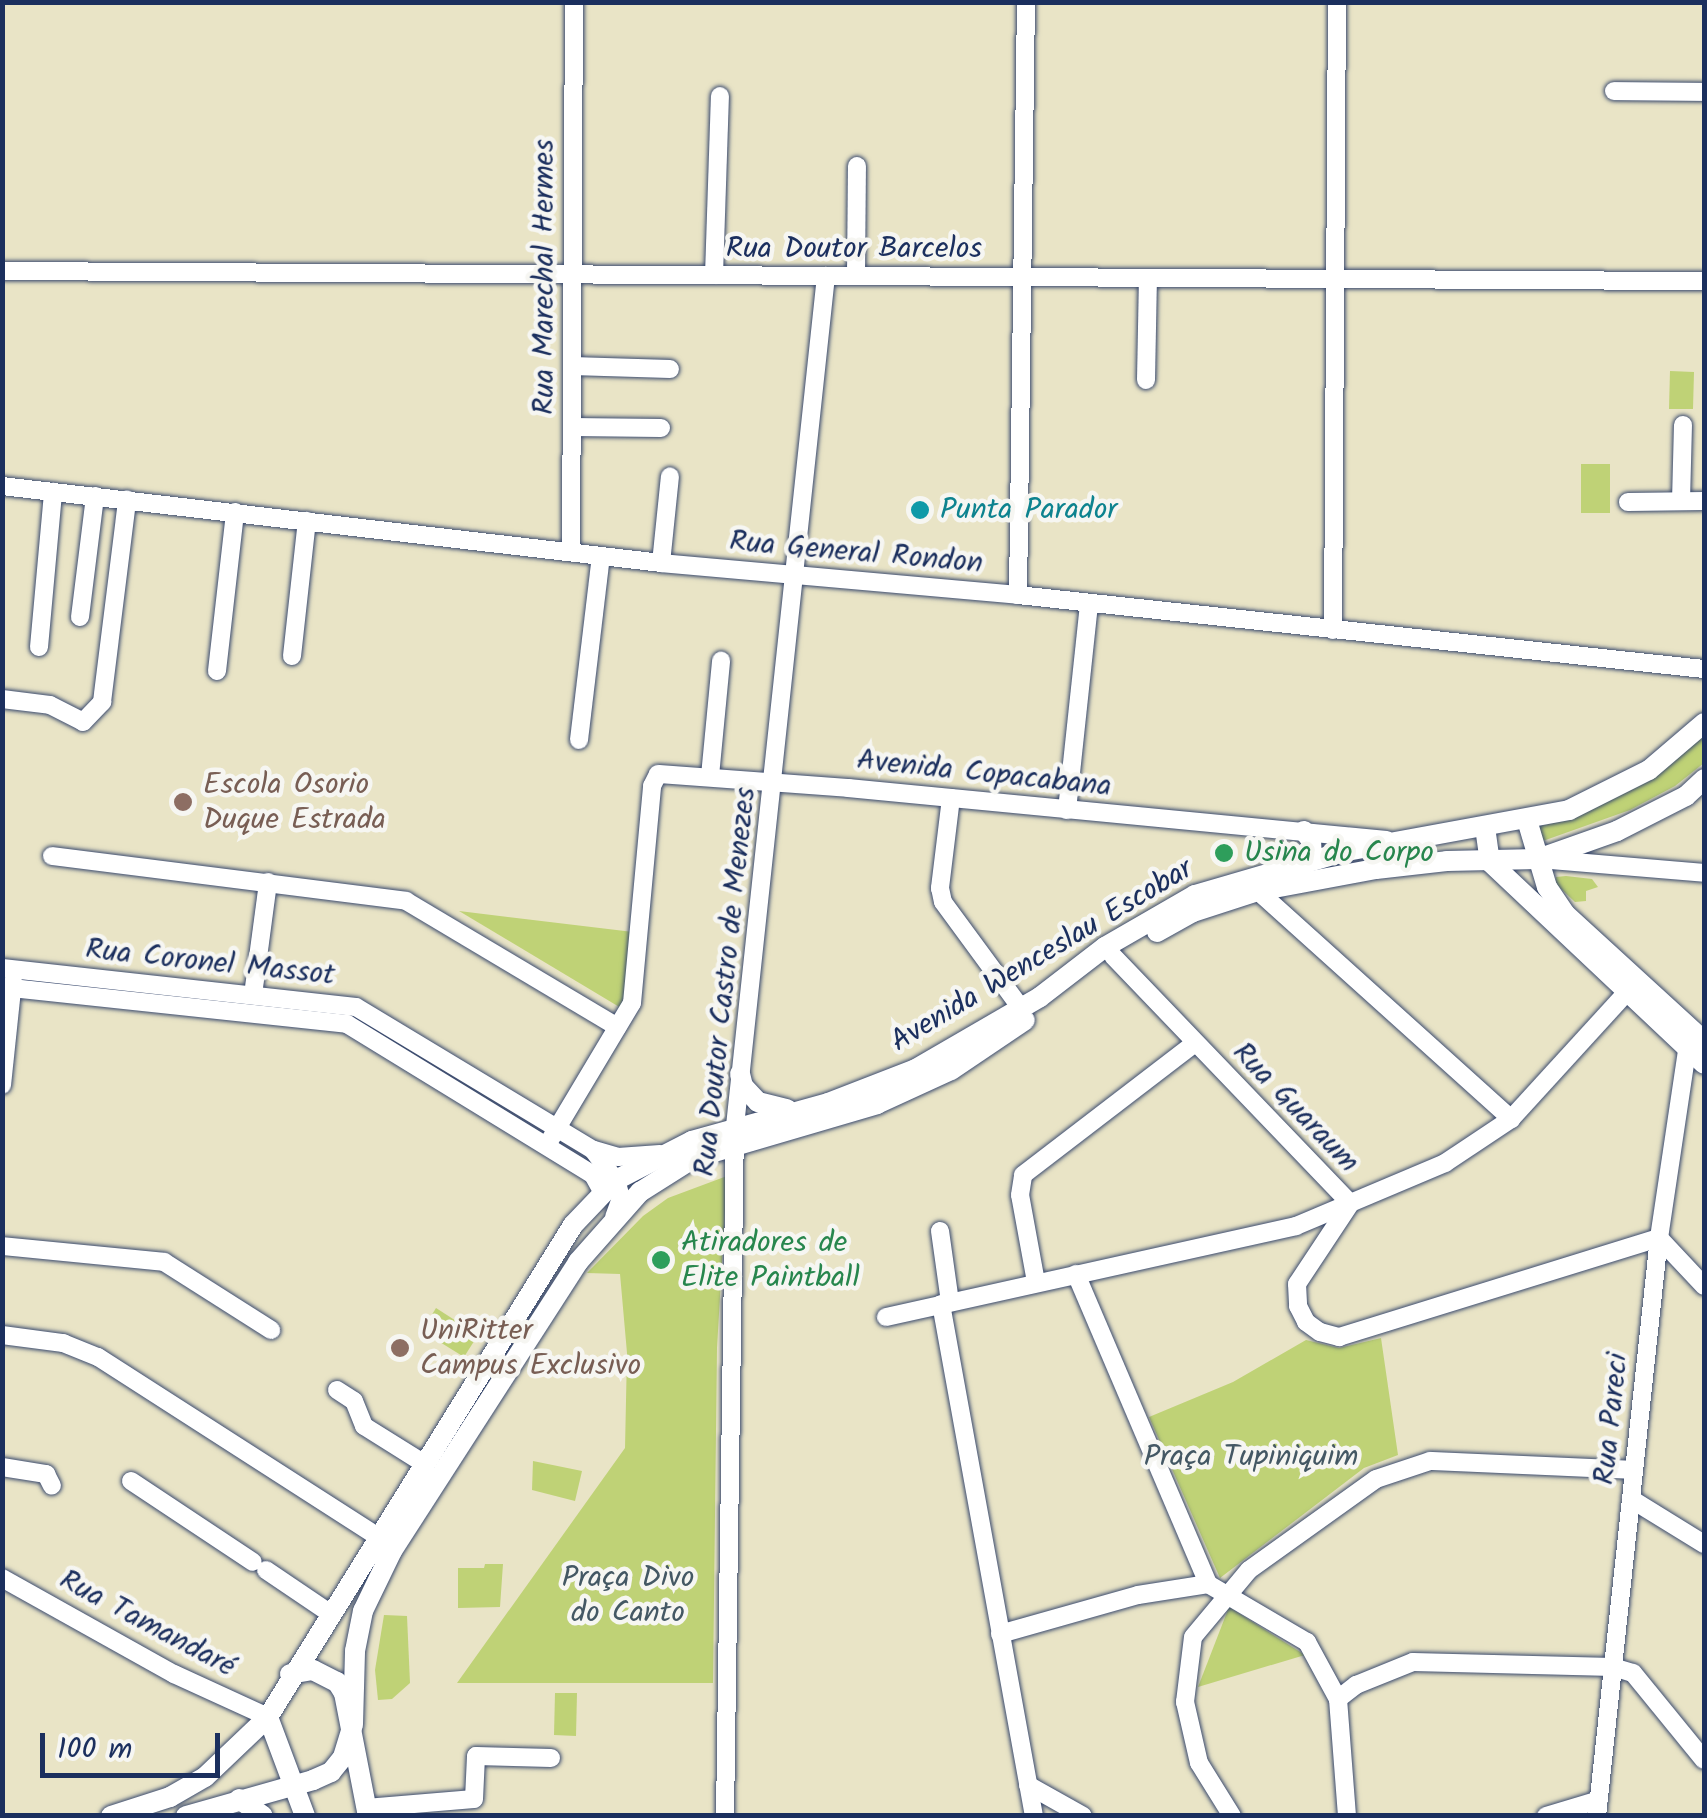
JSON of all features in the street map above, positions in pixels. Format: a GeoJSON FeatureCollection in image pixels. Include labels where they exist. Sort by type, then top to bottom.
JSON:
{"type":"FeatureCollection","features":[{"type":"Feature","properties":{"kind":"main road","name":"Avenida Wenceslau Escobar"},"geometry":{"type":"LineString","coordinates":[[353,1724],[355,1651],[371,1590],[538,1322],[613,1220],[640,1192],[734,1135],[799,1109],[871,1088],[916,1068],[1021,1008],[1105,947],[1195,896],[1346,851],[1569,810],[1649,770],[1704,723]]}},
{"type":"Feature","properties":{"kind":"main road","name":"Avenida Wenceslau Escobar"},"geometry":{"type":"LineString","coordinates":[[268,1717],[290,1674],[573,1225],[609,1185],[660,1154],[878,1104],[951,1070],[1113,956],[1194,912],[1258,891],[1376,868],[1447,860],[1538,859],[1617,831],[1686,796],[1704,780]]}},
{"type":"Feature","properties":{"kind":"main road"},"geometry":{"type":"LineString","coordinates":[[1528,820],[1547,887],[1561,919]]}},
{"type":"Feature","properties":{"kind":"main road"},"geometry":{"type":"LineString","coordinates":[[1486,827],[1490,862],[1561,919],[1694,1039],[1704,1064]]}},
{"type":"Feature","properties":{"kind":"main road"},"geometry":{"type":"LineString","coordinates":[[1304,831],[1314,850],[1312,860]]}},
{"type":"Feature","properties":{"kind":"main road"},"geometry":{"type":"LineString","coordinates":[[1006,1033],[1021,1008]]}},
{"type":"Feature","properties":{"kind":"main road"},"geometry":{"type":"LineString","coordinates":[[740,1074],[743,1086],[758,1102],[799,1109]]}},
{"type":"Feature","properties":{"kind":"main road"},"geometry":{"type":"LineString","coordinates":[[694,1158],[719,1156],[734,1166]]}},
{"type":"Feature","properties":{"kind":"main road"},"geometry":{"type":"LineString","coordinates":[[290,1674],[313,1670],[337,1682],[353,1724],[367,1812]]}},
{"type":"Feature","properties":{"kind":"main road"},"geometry":{"type":"LineString","coordinates":[[111,1816],[170,1797],[204,1776],[268,1717],[305,1816]]}},
{"type":"Feature","properties":{"kind":"main road"},"geometry":{"type":"LineString","coordinates":[[186,1816],[331,1772],[343,1757],[353,1724]]}},
{"type":"Feature","properties":{"kind":"main road"},"geometry":{"type":"LineString","coordinates":[[239,1799],[263,1816]]}},
{"type":"Feature","properties":{"kind":"street","name":"Rua Marechal Hermes"},"geometry":{"type":"LineString","coordinates":[[571,552],[574,2]]}},
{"type":"Feature","properties":{"kind":"street"},"geometry":{"type":"LineString","coordinates":[[1018,595],[1026,2]]}},
{"type":"Feature","properties":{"kind":"street"},"geometry":{"type":"LineString","coordinates":[[1333,630],[1337,2]]}},
{"type":"Feature","properties":{"kind":"street"},"geometry":{"type":"LineString","coordinates":[[1614,91],[1704,92]]}},
{"type":"Feature","properties":{"kind":"street"},"geometry":{"type":"LineString","coordinates":[[714,275],[720,96]]}},
{"type":"Feature","properties":{"kind":"street"},"geometry":{"type":"LineString","coordinates":[[856,276],[857,166]]}},
{"type":"Feature","properties":{"kind":"street","name":"Rua Doutor Barcelos"},"geometry":{"type":"LineString","coordinates":[[2,271],[1704,281]]}},
{"type":"Feature","properties":{"kind":"street","name":"Rua Doutor Castro de Menezes"},"geometry":{"type":"LineString","coordinates":[[726,1816],[734,1135],[797,576],[826,276]]}},
{"type":"Feature","properties":{"kind":"street"},"geometry":{"type":"LineString","coordinates":[[1146,380],[1148,279]]}},
{"type":"Feature","properties":{"kind":"street"},"geometry":{"type":"LineString","coordinates":[[572,366],[670,369]]}},
{"type":"Feature","properties":{"kind":"street"},"geometry":{"type":"LineString","coordinates":[[1681,502],[1684,425]]}},
{"type":"Feature","properties":{"kind":"street"},"geometry":{"type":"LineString","coordinates":[[572,427],[662,428]]}},
{"type":"Feature","properties":{"kind":"street"},"geometry":{"type":"LineString","coordinates":[[660,563],[670,476]]}},
{"type":"Feature","properties":{"kind":"street","name":"Rua General Rondon"},"geometry":{"type":"LineString","coordinates":[[2,486],[660,563],[1018,595],[1704,669]]}},
{"type":"Feature","properties":{"kind":"street"},"geometry":{"type":"LineString","coordinates":[[39,647],[53,492]]}},
{"type":"Feature","properties":{"kind":"street"},"geometry":{"type":"LineString","coordinates":[[80,618],[95,496]]}},
{"type":"Feature","properties":{"kind":"street"},"geometry":{"type":"LineString","coordinates":[[2,700],[50,705],[83,722],[102,702],[126,500]]}},
{"type":"Feature","properties":{"kind":"street"},"geometry":{"type":"LineString","coordinates":[[1628,502],[1704,501]]}},
{"type":"Feature","properties":{"kind":"street"},"geometry":{"type":"LineString","coordinates":[[217,671],[236,512]]}},
{"type":"Feature","properties":{"kind":"street"},"geometry":{"type":"LineString","coordinates":[[292,656],[307,521]]}},
{"type":"Feature","properties":{"kind":"street"},"geometry":{"type":"LineString","coordinates":[[579,740],[601,556]]}},
{"type":"Feature","properties":{"kind":"street"},"geometry":{"type":"LineString","coordinates":[[1066,810],[1089,605]]}},
{"type":"Feature","properties":{"kind":"street"},"geometry":{"type":"LineString","coordinates":[[710,776],[721,662]]}},
{"type":"Feature","properties":{"kind":"street","name":"Avenida Copacabana"},"geometry":{"type":"LineString","coordinates":[[617,1027],[632,1003],[652,786],[658,774],[1392,841]]}},
{"type":"Feature","properties":{"kind":"street"},"geometry":{"type":"LineString","coordinates":[[951,798],[940,888],[944,902],[1021,1008]]}},
{"type":"Feature","properties":{"kind":"street","name":"Avenida Copacabana"},"geometry":{"type":"LineString","coordinates":[[1304,831],[1376,868]]}},
{"type":"Feature","properties":{"kind":"street"},"geometry":{"type":"LineString","coordinates":[[1617,831],[1618,857],[1631,866]]}},
{"type":"Feature","properties":{"kind":"street"},"geometry":{"type":"LineString","coordinates":[[52,856],[406,902],[617,1027],[547,1146]]}},
{"type":"Feature","properties":{"kind":"street"},"geometry":{"type":"LineString","coordinates":[[1538,859],[1704,873]]}},
{"type":"Feature","properties":{"kind":"street"},"geometry":{"type":"LineString","coordinates":[[254,995],[268,882]]}},
{"type":"Feature","properties":{"kind":"street"},"geometry":{"type":"LineString","coordinates":[[1258,891],[1511,1118]]}},
{"type":"Feature","properties":{"kind":"street","name":"Rua Guaraum"},"geometry":{"type":"LineString","coordinates":[[1113,956],[1350,1203],[1445,1163],[1511,1118],[1632,986]]}},
{"type":"Feature","properties":{"kind":"street"},"geometry":{"type":"LineString","coordinates":[[2,1084],[8,968]]}},
{"type":"Feature","properties":{"kind":"street","name":"Rua Coronel Massot"},"geometry":{"type":"LineString","coordinates":[[8,968],[356,1007],[593,1150],[609,1185]]}},
{"type":"Feature","properties":{"kind":"street","name":"Rua Coronel Massot"},"geometry":{"type":"LineString","coordinates":[[7,988],[347,1024],[609,1185]]}},
{"type":"Feature","properties":{"kind":"street","name":"Rua Pareci"},"geometry":{"type":"LineString","coordinates":[[1598,1808],[1658,1238],[1694,1039]]}},
{"type":"Feature","properties":{"kind":"street"},"geometry":{"type":"LineString","coordinates":[[1036,1282],[1020,1195],[1023,1175],[1194,1044]]}},
{"type":"Feature","properties":{"kind":"street"},"geometry":{"type":"LineString","coordinates":[[593,1150],[618,1157],[660,1154]]}},
{"type":"Feature","properties":{"kind":"street"},"geometry":{"type":"LineString","coordinates":[[609,1185],[620,1198],[613,1220]]}},
{"type":"Feature","properties":{"kind":"street"},"geometry":{"type":"LineString","coordinates":[[1350,1203],[1296,1284],[1298,1306],[1306,1322],[1320,1332],[1339,1337],[1658,1238],[1704,1286]]}},
{"type":"Feature","properties":{"kind":"street"},"geometry":{"type":"LineString","coordinates":[[886,1317],[1296,1226],[1350,1203]]}},
{"type":"Feature","properties":{"kind":"street"},"geometry":{"type":"LineString","coordinates":[[940,1231],[946,1303],[1034,1816]]}},
{"type":"Feature","properties":{"kind":"street"},"geometry":{"type":"LineString","coordinates":[[2,1246],[164,1262],[270,1330]]}},
{"type":"Feature","properties":{"kind":"street"},"geometry":{"type":"LineString","coordinates":[[1076,1274],[1208,1584]]}},
{"type":"Feature","properties":{"kind":"street"},"geometry":{"type":"LineString","coordinates":[[2,1335],[63,1343],[98,1358],[377,1536]]}},
{"type":"Feature","properties":{"kind":"street"},"geometry":{"type":"LineString","coordinates":[[338,1390],[354,1401],[364,1426],[422,1463]]}},
{"type":"Feature","properties":{"kind":"street"},"geometry":{"type":"LineString","coordinates":[[1232,1816],[1199,1763],[1185,1702],[1193,1638],[1225,1593],[1249,1570],[1376,1479],[1430,1461],[1632,1470]]}},
{"type":"Feature","properties":{"kind":"street"},"geometry":{"type":"LineString","coordinates":[[2,1466],[46,1474],[52,1486]]}},
{"type":"Feature","properties":{"kind":"street"},"geometry":{"type":"LineString","coordinates":[[131,1481],[331,1614]]}},
{"type":"Feature","properties":{"kind":"street"},"geometry":{"type":"LineString","coordinates":[[1631,1499],[1704,1544]]}},
{"type":"Feature","properties":{"kind":"street","name":"Rua Tamandaré"},"geometry":{"type":"LineString","coordinates":[[2,1578],[174,1674],[268,1717]]}},
{"type":"Feature","properties":{"kind":"street"},"geometry":{"type":"LineString","coordinates":[[1000,1634],[1138,1595],[1208,1584],[1307,1642],[1338,1699],[1347,1816]]}},
{"type":"Feature","properties":{"kind":"street"},"geometry":{"type":"LineString","coordinates":[[1338,1699],[1356,1685],[1413,1662],[1613,1668],[1634,1673],[1704,1760]]}},
{"type":"Feature","properties":{"kind":"street"},"geometry":{"type":"LineString","coordinates":[[367,1812],[474,1799],[476,1756],[551,1758]]}},
{"type":"Feature","properties":{"kind":"street"},"geometry":{"type":"LineString","coordinates":[[1028,1784],[1083,1816]]}},
{"type":"Feature","properties":{"kind":"street"},"geometry":{"type":"LineString","coordinates":[[1546,1816],[1598,1808]]}},
{"type":"Feature","properties":{"kind":"green space"},"geometry":{"type":"Polygon","coordinates":[[[1670,371],[1694,372],[1693,409],[1669,409],[1670,371]]]}},
{"type":"Feature","properties":{"kind":"green space"},"geometry":{"type":"Polygon","coordinates":[[[1581,464],[1610,464],[1610,513],[1581,513],[1581,464]]]}},
{"type":"Feature","properties":{"kind":"green space"},"geometry":{"type":"Polygon","coordinates":[[[1704,731],[1704,763],[1675,786],[1630,810],[1540,842],[1535,827],[1549,824],[1704,731]]]}},
{"type":"Feature","properties":{"kind":"green space"},"geometry":{"type":"Polygon","coordinates":[[[1556,877],[1592,879],[1598,887],[1586,891],[1586,901],[1575,902],[1556,884],[1556,877]]]}},
{"type":"Feature","properties":{"kind":"green space"},"geometry":{"type":"Polygon","coordinates":[[[459,911],[633,932],[629,988],[621,1008],[459,911]]]}},
{"type":"Feature","properties":{"kind":"green space","name":"Praça Divo do Canto"},"geometry":{"type":"Polygon","coordinates":[[[727,1176],[717,1348],[713,1683],[457,1683],[625,1448],[627,1353],[620,1274],[587,1273],[643,1216],[668,1198],[727,1176]]]}},
{"type":"Feature","properties":{"kind":"green space"},"geometry":{"type":"Polygon","coordinates":[[[436,1308],[478,1335],[464,1357],[422,1331],[436,1308]]]}},
{"type":"Feature","properties":{"kind":"green space","name":"Praça Tupiniquim"},"geometry":{"type":"Polygon","coordinates":[[[1381,1338],[1398,1455],[1364,1468],[1220,1578],[1149,1417],[1233,1382],[1306,1340],[1339,1348],[1381,1338]]]}},
{"type":"Feature","properties":{"kind":"green space"},"geometry":{"type":"Polygon","coordinates":[[[533,1461],[582,1471],[575,1501],[532,1490],[533,1461]]]}},
{"type":"Feature","properties":{"kind":"green space"},"geometry":{"type":"Polygon","coordinates":[[[485,1564],[503,1564],[500,1607],[458,1608],[458,1568],[484,1568],[485,1564]]]}},
{"type":"Feature","properties":{"kind":"green space"},"geometry":{"type":"Polygon","coordinates":[[[1229,1607],[1305,1655],[1198,1687],[1229,1607]]]}},
{"type":"Feature","properties":{"kind":"green space"},"geometry":{"type":"Polygon","coordinates":[[[384,1615],[407,1616],[410,1683],[392,1699],[378,1700],[375,1670],[384,1615]]]}},
{"type":"Feature","properties":{"kind":"green space"},"geometry":{"type":"Polygon","coordinates":[[[555,1693],[577,1693],[576,1736],[554,1735],[555,1693]]]}},
{"type":"Feature","properties":{"kind":"place","name":"Punta Parador"},"geometry":{"type":"Point","coordinates":[920,510]}},
{"type":"Feature","properties":{"kind":"place","name":"Escola Osorio Duque Estrada"},"geometry":{"type":"Point","coordinates":[183,802]}},
{"type":"Feature","properties":{"kind":"place","name":"Usina do Corpo"},"geometry":{"type":"Point","coordinates":[1224,853]}},
{"type":"Feature","properties":{"kind":"place","name":"Atiradores de Elite Paintball"},"geometry":{"type":"Point","coordinates":[661,1260]}},
{"type":"Feature","properties":{"kind":"place","name":"UniRitter Campus Exclusivo"},"geometry":{"type":"Point","coordinates":[400,1348]}}]}
